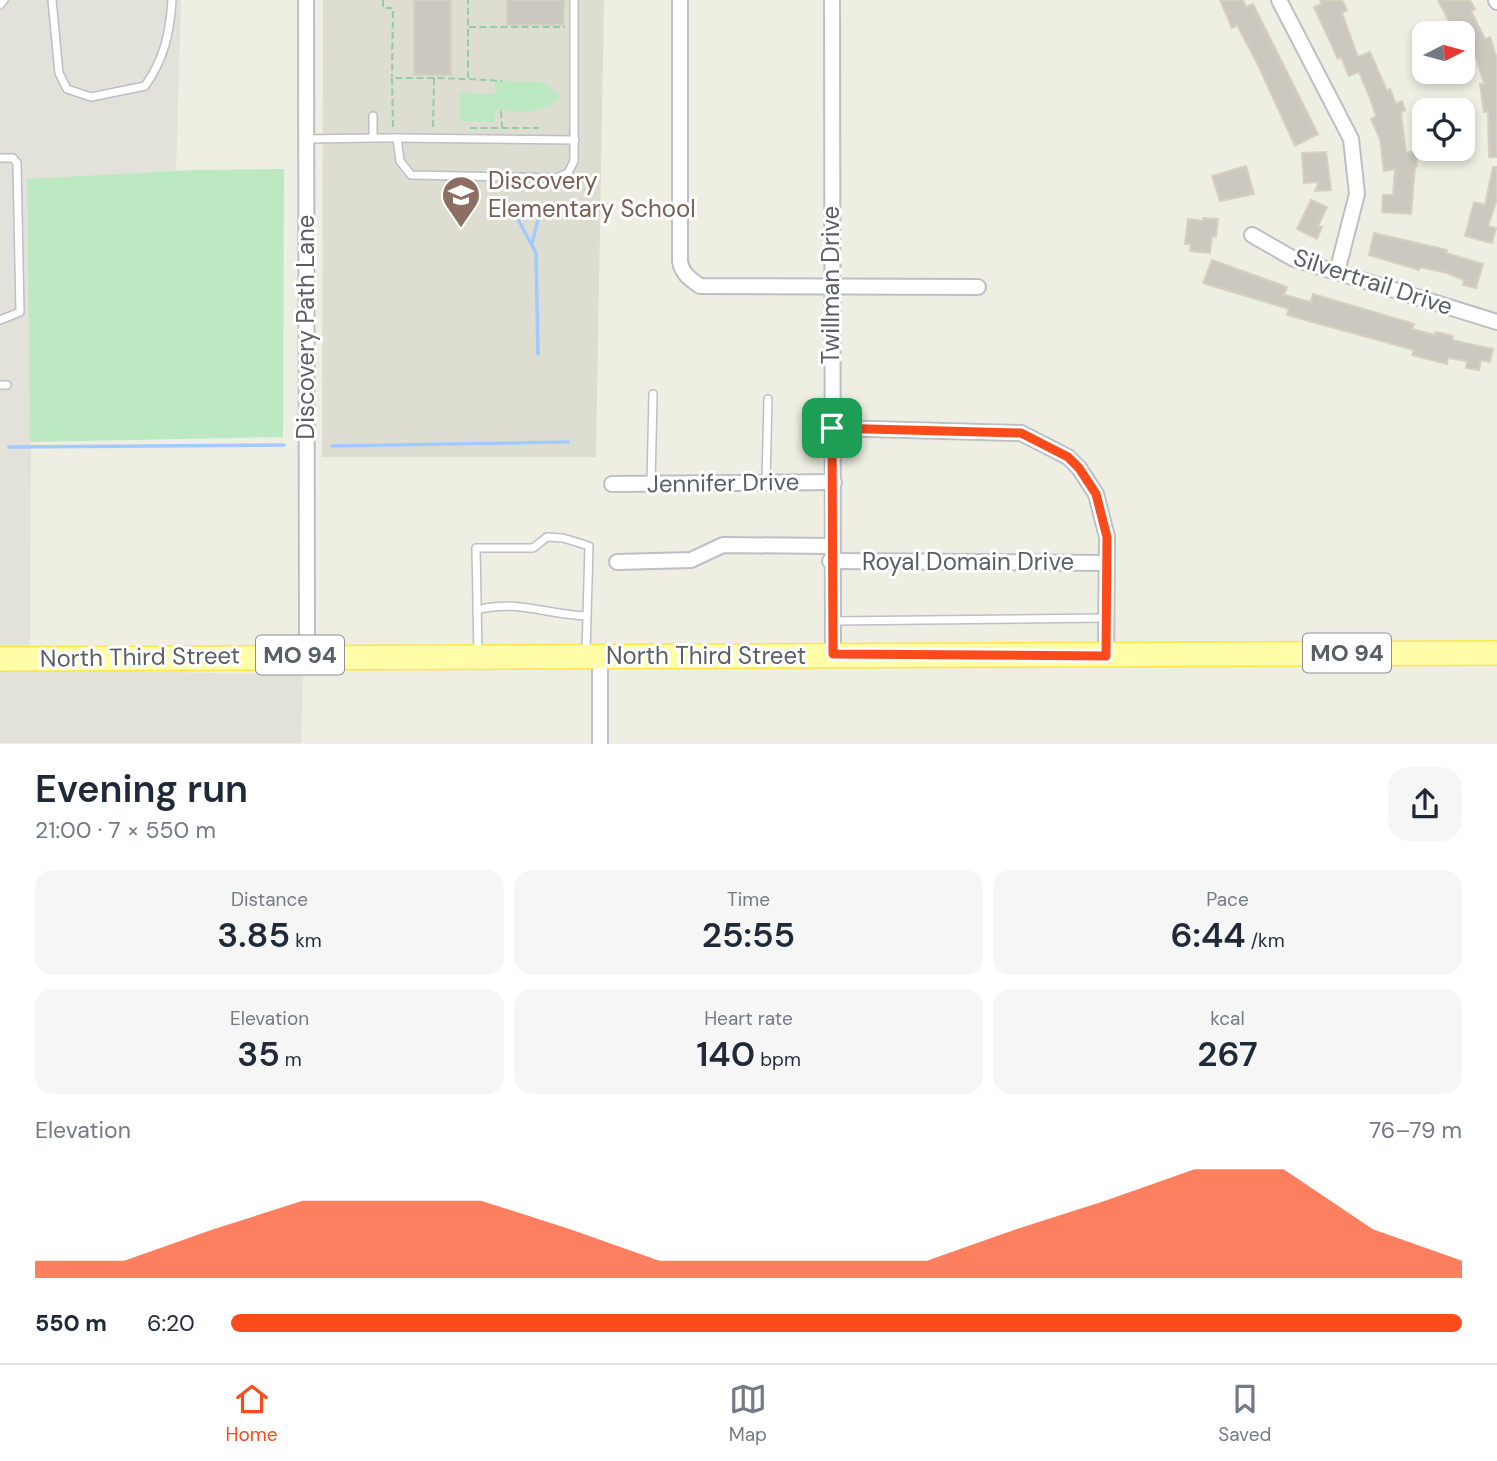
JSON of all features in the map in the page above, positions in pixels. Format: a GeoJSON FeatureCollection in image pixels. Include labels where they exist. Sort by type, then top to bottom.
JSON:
{"type":"FeatureCollection","features":[{"type":"Feature","properties":{"kind":"main road","name":"North Third Street"},"geometry":{"type":"LineString","coordinates":[[0,659],[307,655],[593,657],[1497,653]]}},
{"type":"Feature","properties":{"kind":"street","name":"Discovery Path Lane"},"geometry":{"type":"LineString","coordinates":[[306,0],[307,655]]}},
{"type":"Feature","properties":{"kind":"street"},"geometry":{"type":"LineString","coordinates":[[680,0],[681,270],[700,286],[978,287]]}},
{"type":"Feature","properties":{"kind":"street","name":"Twillman Drive"},"geometry":{"type":"LineString","coordinates":[[832,0],[833,654]]}},
{"type":"Feature","properties":{"kind":"street"},"geometry":{"type":"LineString","coordinates":[[1279,0],[1351,139],[1357,194],[1338,272]]}},
{"type":"Feature","properties":{"kind":"street","name":"Silvertrail Drive"},"geometry":{"type":"LineString","coordinates":[[1252,236],[1294,259],[1497,322]]}},
{"type":"Feature","properties":{"kind":"street"},"geometry":{"type":"LineString","coordinates":[[832,428],[1012,432],[1038,439],[1079,468],[1096,494],[1107,537],[1106,656]]}},
{"type":"Feature","properties":{"kind":"street","name":"Jennifer Drive"},"geometry":{"type":"LineString","coordinates":[[612,484],[834,482]]}},
{"type":"Feature","properties":{"kind":"street","name":"Royal Domain Drive"},"geometry":{"type":"LineString","coordinates":[[617,562],[691,560],[723,545],[831,554],[1105,562]]}},
{"type":"Feature","properties":{"kind":"street"},"geometry":{"type":"LineString","coordinates":[[593,657],[600,744]]}},
{"type":"Feature","properties":{"kind":"lane"},"geometry":{"type":"LineString","coordinates":[[0,5],[4,0]]}},
{"type":"Feature","properties":{"kind":"lane"},"geometry":{"type":"LineString","coordinates":[[52,0],[59,73],[67,89],[91,97],[145,86],[161,64],[171,29],[172,0]]}},
{"type":"Feature","properties":{"kind":"lane"},"geometry":{"type":"LineString","coordinates":[[397,138],[400,161],[411,175],[556,178],[568,173],[574,161],[575,140],[574,0]]}},
{"type":"Feature","properties":{"kind":"lane"},"geometry":{"type":"LineString","coordinates":[[373,116],[373,138]]}},
{"type":"Feature","properties":{"kind":"lane"},"geometry":{"type":"LineString","coordinates":[[306,139],[575,140]]}},
{"type":"Feature","properties":{"kind":"lane"},"geometry":{"type":"LineString","coordinates":[[0,158],[13,158],[18,163],[20,312],[0,320]]}},
{"type":"Feature","properties":{"kind":"lane"},"geometry":{"type":"LineString","coordinates":[[651,484],[653,394]]}},
{"type":"Feature","properties":{"kind":"lane"},"geometry":{"type":"LineString","coordinates":[[766,483],[768,399]]}},
{"type":"Feature","properties":{"kind":"lane"},"geometry":{"type":"LineString","coordinates":[[478,656],[475,548],[533,548],[547,537],[555,537],[589,547],[587,616],[593,657]]}},
{"type":"Feature","properties":{"kind":"lane"},"geometry":{"type":"LineString","coordinates":[[477,610],[529,606],[558,615],[587,616]]}},
{"type":"Feature","properties":{"kind":"lane"},"geometry":{"type":"LineString","coordinates":[[832,621],[1107,618]]}},
{"type":"Feature","properties":{"kind":"path"},"geometry":{"type":"LineString","coordinates":[[383,0],[383,8],[393,8],[393,128]]}},
{"type":"Feature","properties":{"kind":"path"},"geometry":{"type":"LineString","coordinates":[[468,0],[468,79]]}},
{"type":"Feature","properties":{"kind":"path"},"geometry":{"type":"LineString","coordinates":[[468,27],[568,27]]}},
{"type":"Feature","properties":{"kind":"path"},"geometry":{"type":"LineString","coordinates":[[392,78],[502,81]]}},
{"type":"Feature","properties":{"kind":"path"},"geometry":{"type":"LineString","coordinates":[[433,78],[433,128]]}},
{"type":"Feature","properties":{"kind":"path"},"geometry":{"type":"LineString","coordinates":[[501,111],[502,128]]}},
{"type":"Feature","properties":{"kind":"shaded area"},"geometry":{"type":"Polygon","coordinates":[[[0,0],[181,0],[176,171],[27,180],[31,457],[30,669],[303,675],[301,743],[0,743],[0,0]]]}},
{"type":"Feature","properties":{"kind":"shaded area","name":"Discovery Elementary School"},"geometry":{"type":"Polygon","coordinates":[[[323,0],[604,0],[596,457],[322,457],[323,0]]]}},
{"type":"Feature","properties":{"kind":"green space"},"geometry":{"type":"Polygon","coordinates":[[[495,81],[544,82],[561,97],[538,110],[495,110],[495,122],[460,121],[460,93],[495,94],[495,81]]]}},
{"type":"Feature","properties":{"kind":"green space"},"geometry":{"type":"Polygon","coordinates":[[[284,169],[283,437],[30,442],[27,179],[194,170],[284,169]]]}},
{"type":"Feature","properties":{"kind":"building"},"geometry":{"type":"Polygon","coordinates":[[[414,0],[451,0],[451,75],[414,75],[414,0]]]}},
{"type":"Feature","properties":{"kind":"building"},"geometry":{"type":"Polygon","coordinates":[[[507,0],[564,0],[564,25],[507,25],[507,0]]]}},
{"type":"Feature","properties":{"kind":"building"},"geometry":{"type":"Polygon","coordinates":[[[1220,0],[1243,0],[1246,7],[1253,4],[1318,134],[1295,146],[1259,67],[1237,25],[1232,28],[1220,0]]]}},
{"type":"Feature","properties":{"kind":"building"},"geometry":{"type":"Polygon","coordinates":[[[1320,0],[1342,0],[1347,10],[1342,13],[1358,57],[1370,52],[1387,91],[1390,89],[1396,104],[1402,101],[1405,110],[1401,113],[1406,153],[1412,152],[1412,161],[1416,161],[1417,166],[1411,214],[1382,212],[1383,195],[1393,195],[1395,169],[1384,171],[1380,139],[1371,119],[1376,116],[1370,98],[1359,72],[1349,76],[1341,57],[1338,59],[1314,7],[1322,4],[1320,0]]]}},
{"type":"Feature","properties":{"kind":"building"},"geometry":{"type":"Polygon","coordinates":[[[1438,0],[1470,0],[1475,9],[1471,11],[1485,39],[1490,37],[1497,59],[1497,157],[1489,157],[1488,111],[1484,112],[1480,84],[1484,84],[1475,54],[1475,21],[1449,21],[1438,0]]]}},
{"type":"Feature","properties":{"kind":"building"},"geometry":{"type":"Polygon","coordinates":[[[1326,152],[1331,190],[1315,191],[1319,182],[1304,183],[1302,153],[1326,152]]]}},
{"type":"Feature","properties":{"kind":"building"},"geometry":{"type":"Polygon","coordinates":[[[1246,166],[1254,194],[1220,201],[1212,176],[1246,166]]]}},
{"type":"Feature","properties":{"kind":"building"},"geometry":{"type":"Polygon","coordinates":[[[1493,167],[1497,167],[1497,199],[1488,226],[1496,228],[1492,243],[1465,236],[1474,202],[1485,205],[1493,167]]]}},
{"type":"Feature","properties":{"kind":"building"},"geometry":{"type":"Polygon","coordinates":[[[1311,200],[1327,207],[1318,226],[1322,227],[1317,239],[1297,229],[1311,200]]]}},
{"type":"Feature","properties":{"kind":"building"},"geometry":{"type":"Polygon","coordinates":[[[1203,218],[1218,219],[1216,237],[1212,236],[1210,253],[1190,251],[1191,244],[1185,244],[1188,219],[1203,221],[1203,218]]]}},
{"type":"Feature","properties":{"kind":"building"},"geometry":{"type":"Polygon","coordinates":[[[1374,233],[1447,250],[1446,253],[1483,264],[1476,288],[1463,285],[1464,280],[1447,273],[1420,267],[1419,270],[1369,255],[1374,233]]]}},
{"type":"Feature","properties":{"kind":"building"},"geometry":{"type":"Polygon","coordinates":[[[1212,260],[1287,287],[1284,295],[1311,302],[1313,294],[1414,324],[1412,329],[1453,336],[1452,340],[1493,349],[1490,362],[1481,360],[1479,370],[1466,368],[1467,361],[1448,358],[1447,364],[1412,355],[1414,350],[1287,315],[1289,309],[1203,283],[1212,260]]]}},
{"type":"Feature","properties":{"kind":"waterway"},"geometry":{"type":"LineString","coordinates":[[532,243],[538,220],[537,204]]}},
{"type":"Feature","properties":{"kind":"waterway"},"geometry":{"type":"LineString","coordinates":[[512,208],[536,253],[538,354]]}},
{"type":"Feature","properties":{"kind":"waterway"},"geometry":{"type":"LineString","coordinates":[[332,446],[568,442]]}},
{"type":"Feature","properties":{"kind":"waterway"},"geometry":{"type":"LineString","coordinates":[[9,447],[284,445]]}},
{"type":"Feature","properties":{"kind":"place","name":"Discovery Elementary School"},"geometry":{"type":"Point","coordinates":[461,229]}},
{"type":"Feature","properties":{"kind":"route"},"geometry":{"type":"LineString","coordinates":[[832,428],[1021,433],[1038,439],[1068,457],[1079,468],[1096,494],[1107,537],[1106,656],[833,654],[830,561],[834,482],[832,428]]}}]}
